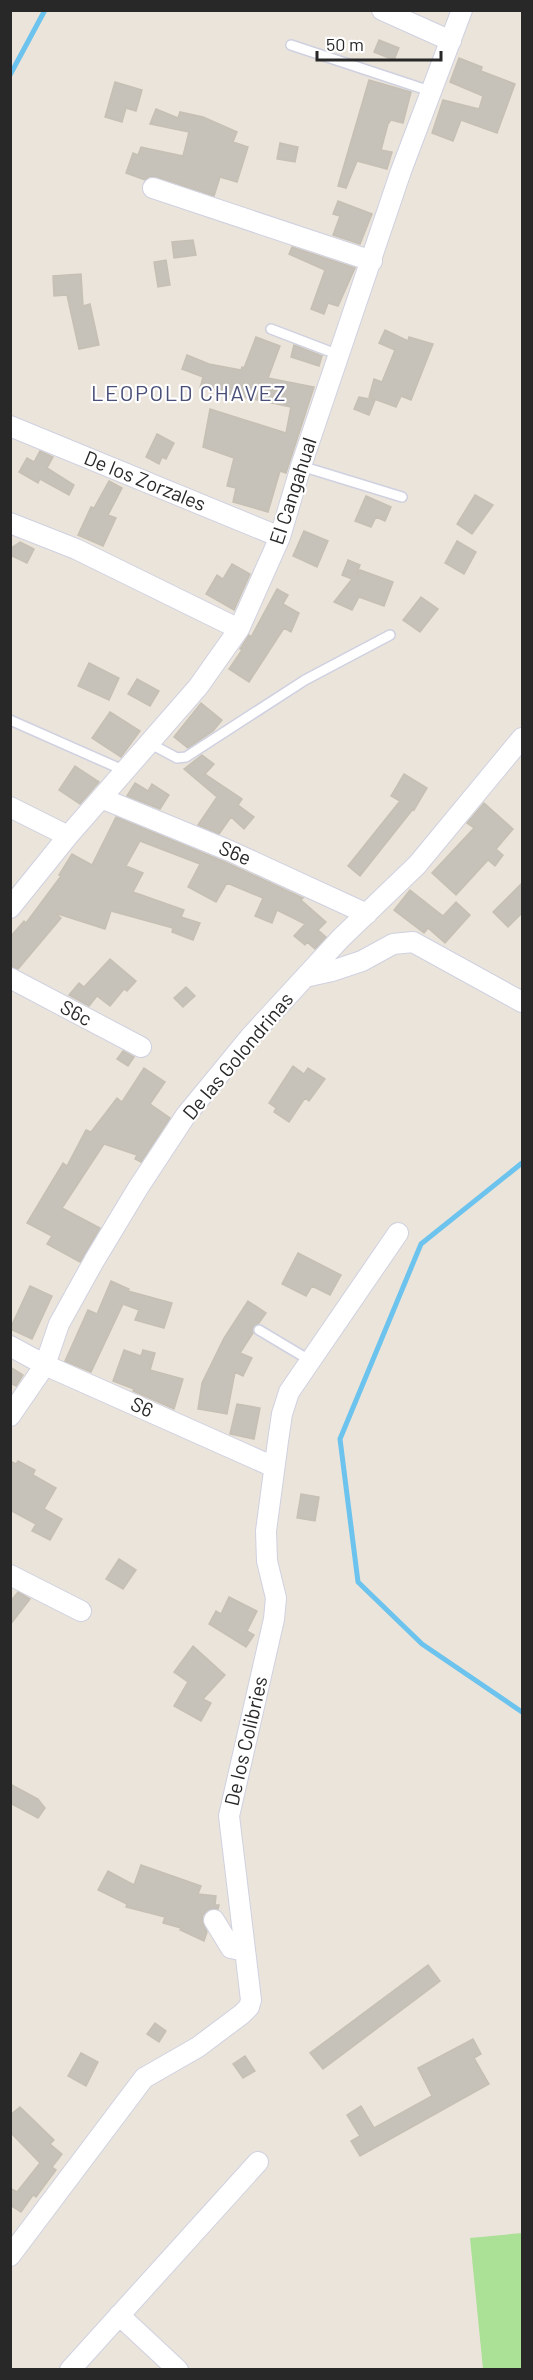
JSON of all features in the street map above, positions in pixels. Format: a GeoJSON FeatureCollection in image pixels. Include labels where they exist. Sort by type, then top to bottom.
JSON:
{"type":"FeatureCollection","features":[{"type":"Feature","properties":{"kind":"street"},"geometry":{"type":"LineString","coordinates":[[382,10],[451,41]]}},
{"type":"Feature","properties":{"kind":"street","name":"El Cangahual"},"geometry":{"type":"LineString","coordinates":[[10,908],[123,770],[198,687],[239,629],[280,537],[301,466],[430,91],[462,10]]}},
{"type":"Feature","properties":{"kind":"street"},"geometry":{"type":"LineString","coordinates":[[153,188],[372,261]]}},
{"type":"Feature","properties":{"kind":"street","name":"De los Zorzales"},"geometry":{"type":"LineString","coordinates":[[10,426],[280,537]]}},
{"type":"Feature","properties":{"kind":"street"},"geometry":{"type":"LineString","coordinates":[[10,523],[76,549],[176,596],[239,629]]}},
{"type":"Feature","properties":{"kind":"street","name":"De las Golondrinas"},"geometry":{"type":"LineString","coordinates":[[10,1416],[45,1365],[59,1324],[94,1261],[186,1115],[250,1037],[305,977],[417,865],[522,738]]}},
{"type":"Feature","properties":{"kind":"street","name":"S6e"},"geometry":{"type":"LineString","coordinates":[[101,798],[230,851],[367,914]]}},
{"type":"Feature","properties":{"kind":"street"},"geometry":{"type":"LineString","coordinates":[[10,807],[68,836]]}},
{"type":"Feature","properties":{"kind":"street"},"geometry":{"type":"LineString","coordinates":[[305,977],[362,961],[393,944],[413,942],[522,1002]]}},
{"type":"Feature","properties":{"kind":"street","name":"S6c"},"geometry":{"type":"LineString","coordinates":[[10,978],[141,1047]]}},
{"type":"Feature","properties":{"kind":"street","name":"De los Colibries"},"geometry":{"type":"LineString","coordinates":[[10,2256],[144,2078],[198,2047],[249,2007],[251,2000],[229,1816],[274,1619],[276,1598],[267,1561],[266,1531],[282,1414],[289,1392],[398,1233]]}},
{"type":"Feature","properties":{"kind":"street","name":"S6"},"geometry":{"type":"LineString","coordinates":[[10,1346],[45,1365],[274,1467]]}},
{"type":"Feature","properties":{"kind":"street"},"geometry":{"type":"LineString","coordinates":[[10,1575],[81,1611]]}},
{"type":"Feature","properties":{"kind":"street"},"geometry":{"type":"LineString","coordinates":[[214,1920],[231,1948],[245,1951]]}},
{"type":"Feature","properties":{"kind":"street"},"geometry":{"type":"LineString","coordinates":[[70,2370],[258,2162]]}},
{"type":"Feature","properties":{"kind":"street"},"geometry":{"type":"LineString","coordinates":[[119,2315],[178,2370]]}},
{"type":"Feature","properties":{"kind":"lane"},"geometry":{"type":"LineString","coordinates":[[291,45],[430,91]]}},
{"type":"Feature","properties":{"kind":"lane"},"geometry":{"type":"LineString","coordinates":[[271,329],[339,355]]}},
{"type":"Feature","properties":{"kind":"lane"},"geometry":{"type":"LineString","coordinates":[[301,466],[402,497]]}},
{"type":"Feature","properties":{"kind":"lane"},"geometry":{"type":"LineString","coordinates":[[149,743],[177,759],[186,757],[305,680],[390,635]]}},
{"type":"Feature","properties":{"kind":"lane"},"geometry":{"type":"LineString","coordinates":[[10,720],[123,770]]}},
{"type":"Feature","properties":{"kind":"lane"},"geometry":{"type":"LineString","coordinates":[[259,1330],[311,1361]]}},
{"type":"Feature","properties":{"kind":"green space"},"geometry":{"type":"Polygon","coordinates":[[[522,2233],[522,2369],[483,2369],[470,2238],[522,2233]]]}},
{"type":"Feature","properties":{"kind":"building"},"geometry":{"type":"Polygon","coordinates":[[[379,40],[399,48],[394,60],[374,52],[379,40]]]}},
{"type":"Feature","properties":{"kind":"building"},"geometry":{"type":"Polygon","coordinates":[[[459,58],[482,67],[481,71],[515,84],[497,133],[461,120],[453,141],[432,133],[443,100],[479,109],[483,96],[450,82],[459,58]]]}},
{"type":"Feature","properties":{"kind":"building"},"geometry":{"type":"Polygon","coordinates":[[[369,80],[411,92],[403,123],[391,120],[388,124],[381,150],[392,152],[387,169],[357,161],[346,188],[338,186],[369,80]]]}},
{"type":"Feature","properties":{"kind":"building"},"geometry":{"type":"Polygon","coordinates":[[[115,82],[142,90],[136,111],[126,108],[122,122],[105,117],[115,82]]]}},
{"type":"Feature","properties":{"kind":"building"},"geometry":{"type":"Polygon","coordinates":[[[156,109],[178,118],[180,112],[203,117],[237,132],[233,142],[248,147],[237,182],[220,177],[214,196],[157,177],[150,176],[145,180],[126,173],[133,153],[138,155],[141,147],[183,156],[189,132],[150,124],[156,109]]]}},
{"type":"Feature","properties":{"kind":"building"},"geometry":{"type":"Polygon","coordinates":[[[280,143],[298,147],[295,162],[277,159],[280,143]]]}},
{"type":"Feature","properties":{"kind":"building"},"geometry":{"type":"Polygon","coordinates":[[[338,201],[372,214],[360,244],[333,235],[340,216],[333,214],[338,201]]]}},
{"type":"Feature","properties":{"kind":"building"},"geometry":{"type":"Polygon","coordinates":[[[193,240],[196,255],[174,258],[172,242],[193,240]]]}},
{"type":"Feature","properties":{"kind":"building"},"geometry":{"type":"Polygon","coordinates":[[[292,247],[355,268],[338,306],[328,303],[324,314],[311,309],[325,270],[289,254],[292,247]]]}},
{"type":"Feature","properties":{"kind":"building"},"geometry":{"type":"Polygon","coordinates":[[[166,260],[170,285],[158,287],[154,262],[166,260]]]}},
{"type":"Feature","properties":{"kind":"building"},"geometry":{"type":"Polygon","coordinates":[[[81,274],[83,306],[90,304],[99,345],[79,349],[67,295],[54,296],[53,276],[81,274]]]}},
{"type":"Feature","properties":{"kind":"building"},"geometry":{"type":"Polygon","coordinates":[[[385,330],[408,341],[409,337],[433,344],[411,400],[401,396],[396,407],[369,397],[374,379],[382,382],[395,350],[379,343],[385,330]]]}},
{"type":"Feature","properties":{"kind":"building"},"geometry":{"type":"Polygon","coordinates":[[[256,337],[280,346],[268,378],[314,387],[286,473],[280,471],[268,512],[233,502],[236,488],[227,486],[234,458],[203,447],[210,409],[286,433],[291,407],[200,388],[203,377],[182,369],[187,355],[209,364],[241,370],[242,367],[244,368],[256,337]]]}},
{"type":"Feature","properties":{"kind":"building"},"geometry":{"type":"Polygon","coordinates":[[[294,345],[322,356],[319,366],[291,357],[294,345]]]}},
{"type":"Feature","properties":{"kind":"building"},"geometry":{"type":"Polygon","coordinates":[[[359,397],[375,400],[369,415],[354,409],[359,397]]]}},
{"type":"Feature","properties":{"kind":"building"},"geometry":{"type":"Polygon","coordinates":[[[157,434],[174,443],[166,459],[162,457],[159,464],[146,457],[157,434]]]}},
{"type":"Feature","properties":{"kind":"building"},"geometry":{"type":"Polygon","coordinates":[[[40,451],[53,457],[47,468],[74,485],[69,495],[40,479],[38,483],[19,472],[27,458],[34,462],[40,451]]]}},
{"type":"Feature","properties":{"kind":"building"},"geometry":{"type":"Polygon","coordinates":[[[109,481],[122,488],[108,515],[116,518],[103,546],[78,535],[91,507],[94,508],[109,481]]]}},
{"type":"Feature","properties":{"kind":"building"},"geometry":{"type":"Polygon","coordinates":[[[475,495],[493,505],[472,534],[457,524],[475,495]]]}},
{"type":"Feature","properties":{"kind":"building"},"geometry":{"type":"Polygon","coordinates":[[[366,496],[391,507],[385,521],[376,517],[371,527],[355,521],[366,496]]]}},
{"type":"Feature","properties":{"kind":"building"},"geometry":{"type":"Polygon","coordinates":[[[304,531],[328,541],[317,567],[293,556],[304,531]]]}},
{"type":"Feature","properties":{"kind":"building"},"geometry":{"type":"Polygon","coordinates":[[[457,541],[476,552],[464,574],[445,563],[457,541]]]}},
{"type":"Feature","properties":{"kind":"building"},"geometry":{"type":"Polygon","coordinates":[[[20,542],[34,549],[27,563],[10,555],[10,549],[20,542]]]}},
{"type":"Feature","properties":{"kind":"building"},"geometry":{"type":"Polygon","coordinates":[[[348,560],[360,565],[356,575],[360,570],[393,582],[384,606],[359,597],[352,610],[334,602],[352,579],[342,575],[348,560]]]}},
{"type":"Feature","properties":{"kind":"building"},"geometry":{"type":"Polygon","coordinates":[[[232,564],[250,574],[234,610],[206,594],[217,575],[223,579],[232,564]]]}},
{"type":"Feature","properties":{"kind":"building"},"geometry":{"type":"Polygon","coordinates":[[[277,589],[288,595],[283,604],[299,613],[291,632],[284,628],[249,682],[229,669],[249,635],[251,637],[277,589]]]}},
{"type":"Feature","properties":{"kind":"building"},"geometry":{"type":"Polygon","coordinates":[[[421,597],[438,609],[420,632],[403,620],[421,597]]]}},
{"type":"Feature","properties":{"kind":"building"},"geometry":{"type":"Polygon","coordinates":[[[89,663],[119,678],[109,700],[78,686],[89,663]]]}},
{"type":"Feature","properties":{"kind":"building"},"geometry":{"type":"Polygon","coordinates":[[[137,679],[159,691],[150,706],[128,694],[137,679]]]}},
{"type":"Feature","properties":{"kind":"building"},"geometry":{"type":"Polygon","coordinates":[[[201,703],[222,720],[213,731],[188,748],[174,737],[201,703]]]}},
{"type":"Feature","properties":{"kind":"building"},"geometry":{"type":"Polygon","coordinates":[[[110,712],[140,731],[121,757],[92,738],[110,712]]]}},
{"type":"Feature","properties":{"kind":"building"},"geometry":{"type":"Polygon","coordinates":[[[202,755],[214,764],[205,774],[242,799],[238,805],[254,817],[244,829],[231,817],[219,834],[198,825],[217,797],[184,769],[202,755]]]}},
{"type":"Feature","properties":{"kind":"building"},"geometry":{"type":"Polygon","coordinates":[[[75,766],[99,782],[80,804],[59,790],[75,766]]]}},
{"type":"Feature","properties":{"kind":"building"},"geometry":{"type":"Polygon","coordinates":[[[404,774],[427,788],[414,810],[360,876],[348,866],[400,801],[391,796],[404,774]]]}},
{"type":"Feature","properties":{"kind":"building"},"geometry":{"type":"Polygon","coordinates":[[[135,783],[148,791],[152,784],[169,795],[160,809],[127,796],[135,783]]]}},
{"type":"Feature","properties":{"kind":"building"},"geometry":{"type":"Polygon","coordinates":[[[484,803],[513,829],[496,849],[503,855],[495,866],[488,860],[456,895],[432,873],[474,828],[467,823],[484,803]]]}},
{"type":"Feature","properties":{"kind":"building"},"geometry":{"type":"Polygon","coordinates":[[[116,817],[225,862],[303,898],[301,900],[326,922],[318,930],[326,937],[315,949],[307,942],[305,945],[294,936],[305,924],[277,910],[272,923],[255,916],[263,898],[227,883],[216,902],[188,887],[200,864],[140,841],[126,866],[143,873],[133,892],[184,910],[181,917],[200,923],[193,940],[172,932],[173,928],[111,911],[105,929],[55,913],[61,918],[18,969],[10,966],[10,937],[24,921],[26,923],[61,876],[59,875],[72,854],[92,865],[116,817]]]}},
{"type":"Feature","properties":{"kind":"building"},"geometry":{"type":"Polygon","coordinates":[[[522,883],[522,913],[508,927],[493,912],[522,883]]]}},
{"type":"Feature","properties":{"kind":"building"},"geometry":{"type":"Polygon","coordinates":[[[410,890],[443,916],[456,902],[470,915],[445,943],[428,928],[424,933],[394,910],[410,890]]]}},
{"type":"Feature","properties":{"kind":"building"},"geometry":{"type":"Polygon","coordinates":[[[110,959],[136,981],[127,991],[124,989],[110,1006],[97,996],[89,1006],[69,995],[79,983],[84,987],[110,959]]]}},
{"type":"Feature","properties":{"kind":"building"},"geometry":{"type":"Polygon","coordinates":[[[186,987],[195,996],[183,1007],[174,998],[186,987]]]}},
{"type":"Feature","properties":{"kind":"building"},"geometry":{"type":"Polygon","coordinates":[[[123,1051],[134,1057],[128,1066],[117,1059],[123,1051]]]}},
{"type":"Feature","properties":{"kind":"building"},"geometry":{"type":"Polygon","coordinates":[[[293,1066],[304,1074],[308,1068],[325,1079],[309,1101],[305,1098],[289,1122],[274,1112],[276,1108],[269,1103],[293,1066]]]}},
{"type":"Feature","properties":{"kind":"building"},"geometry":{"type":"Polygon","coordinates":[[[144,1068],[165,1082],[150,1104],[170,1118],[141,1162],[135,1159],[137,1155],[104,1144],[62,1208],[100,1228],[80,1262],[47,1244],[52,1236],[27,1223],[63,1163],[67,1166],[86,1130],[91,1132],[117,1098],[122,1102],[144,1068]]]}},
{"type":"Feature","properties":{"kind":"building"},"geometry":{"type":"Polygon","coordinates":[[[298,1253],[341,1275],[330,1295],[312,1286],[306,1296],[282,1284],[298,1253]]]}},
{"type":"Feature","properties":{"kind":"building"},"geometry":{"type":"Polygon","coordinates":[[[111,1281],[129,1289],[128,1291],[172,1303],[164,1328],[135,1320],[139,1310],[123,1304],[91,1372],[65,1361],[88,1310],[97,1314],[111,1281]]]}},
{"type":"Feature","properties":{"kind":"building"},"geometry":{"type":"Polygon","coordinates":[[[30,1286],[52,1296],[32,1339],[10,1329],[30,1286]]]}},
{"type":"Feature","properties":{"kind":"building"},"geometry":{"type":"Polygon","coordinates":[[[248,1301],[266,1313],[254,1326],[253,1333],[240,1353],[252,1358],[243,1376],[235,1372],[227,1414],[198,1409],[202,1383],[224,1338],[248,1301]]]}},
{"type":"Feature","properties":{"kind":"building"},"geometry":{"type":"Polygon","coordinates":[[[124,1350],[141,1356],[143,1350],[155,1353],[150,1370],[183,1379],[174,1409],[113,1381],[124,1350]]]}},
{"type":"Feature","properties":{"kind":"building"},"geometry":{"type":"Polygon","coordinates":[[[10,1367],[23,1375],[16,1386],[10,1383],[10,1367]]]}},
{"type":"Feature","properties":{"kind":"building"},"geometry":{"type":"Polygon","coordinates":[[[237,1404],[260,1408],[254,1439],[230,1434],[237,1404]]]}},
{"type":"Feature","properties":{"kind":"building"},"geometry":{"type":"Polygon","coordinates":[[[10,1461],[16,1464],[18,1461],[35,1470],[33,1475],[56,1488],[44,1509],[62,1519],[50,1540],[32,1531],[36,1524],[10,1510],[10,1461]]]}},
{"type":"Feature","properties":{"kind":"building"},"geometry":{"type":"Polygon","coordinates":[[[301,1494],[319,1497],[315,1521],[297,1518],[301,1494]]]}},
{"type":"Feature","properties":{"kind":"building"},"geometry":{"type":"Polygon","coordinates":[[[119,1559],[136,1570],[123,1589],[106,1579],[119,1559]]]}},
{"type":"Feature","properties":{"kind":"building"},"geometry":{"type":"Polygon","coordinates":[[[18,1592],[30,1599],[10,1625],[10,1602],[18,1592]]]}},
{"type":"Feature","properties":{"kind":"building"},"geometry":{"type":"Polygon","coordinates":[[[229,1597],[257,1611],[247,1631],[254,1635],[246,1647],[209,1624],[216,1611],[221,1614],[229,1597]]]}},
{"type":"Feature","properties":{"kind":"building"},"geometry":{"type":"Polygon","coordinates":[[[193,1646],[225,1675],[203,1699],[211,1703],[201,1721],[174,1706],[188,1682],[174,1672],[193,1646]]]}},
{"type":"Feature","properties":{"kind":"building"},"geometry":{"type":"Polygon","coordinates":[[[10,1784],[38,1799],[45,1808],[38,1818],[10,1803],[10,1784]]]}},
{"type":"Feature","properties":{"kind":"building"},"geometry":{"type":"Polygon","coordinates":[[[141,1865],[201,1886],[198,1894],[216,1896],[215,1905],[219,1905],[218,1909],[208,1910],[203,1915],[202,1921],[207,1932],[204,1941],[180,1930],[181,1928],[163,1923],[165,1917],[126,1907],[127,1904],[98,1890],[108,1871],[134,1885],[141,1865]]]}},
{"type":"Feature","properties":{"kind":"building"},"geometry":{"type":"Polygon","coordinates":[[[428,1965],[440,1981],[323,2069],[310,2053],[428,1965]]]}},
{"type":"Feature","properties":{"kind":"building"},"geometry":{"type":"Polygon","coordinates":[[[155,2023],[166,2031],[159,2042],[147,2034],[155,2023]]]}},
{"type":"Feature","properties":{"kind":"building"},"geometry":{"type":"Polygon","coordinates":[[[473,2039],[481,2054],[474,2058],[489,2084],[360,2156],[351,2141],[360,2136],[347,2115],[361,2106],[374,2128],[432,2096],[418,2068],[473,2039]]]}},
{"type":"Feature","properties":{"kind":"building"},"geometry":{"type":"Polygon","coordinates":[[[81,2053],[98,2062],[86,2086],[68,2076],[81,2053]]]}},
{"type":"Feature","properties":{"kind":"building"},"geometry":{"type":"Polygon","coordinates":[[[245,2056],[255,2071],[243,2078],[233,2064],[245,2056]]]}},
{"type":"Feature","properties":{"kind":"building"},"geometry":{"type":"Polygon","coordinates":[[[20,2107],[54,2140],[50,2144],[62,2154],[52,2167],[56,2170],[36,2197],[33,2195],[21,2212],[10,2205],[10,2188],[17,2192],[40,2163],[10,2132],[10,2115],[20,2107]]]}},
{"type":"Feature","properties":{"kind":"waterway"},"geometry":{"type":"LineString","coordinates":[[10,75],[45,10]]}},
{"type":"Feature","properties":{"kind":"waterway"},"geometry":{"type":"LineString","coordinates":[[522,1163],[421,1244],[340,1439],[358,1582],[422,1644],[522,1712]]}},
{"type":"Feature","properties":{"kind":"district","name":"LEOPOLD CHAVEZ"},"geometry":{"type":"Point","coordinates":[189,393]}}]}
